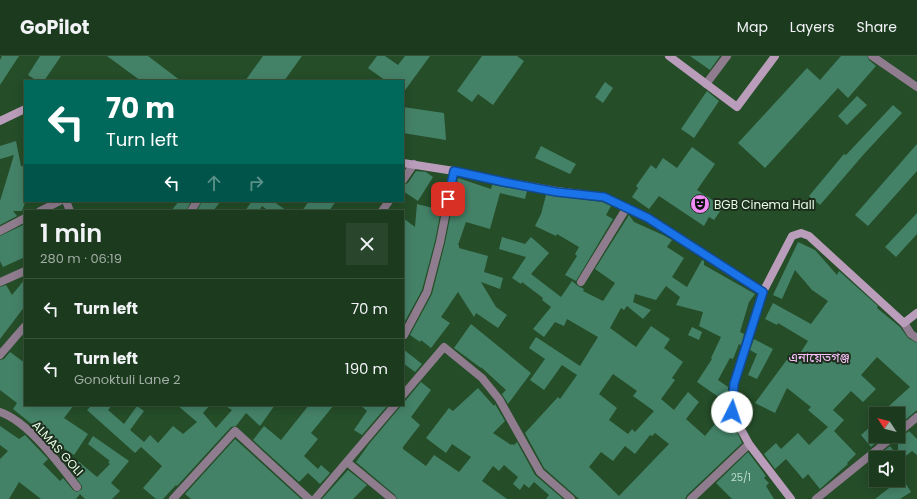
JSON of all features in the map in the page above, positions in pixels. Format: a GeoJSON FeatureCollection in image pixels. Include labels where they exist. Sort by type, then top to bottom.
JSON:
{"type":"FeatureCollection","features":[{"type":"Feature","properties":{"kind":"street"},"geometry":{"type":"LineString","coordinates":[[669,56],[737,107],[775,56]]}},
{"type":"Feature","properties":{"kind":"street"},"geometry":{"type":"LineString","coordinates":[[706,84],[727,56]]}},
{"type":"Feature","properties":{"kind":"street"},"geometry":{"type":"LineString","coordinates":[[872,56],[917,87]]}},
{"type":"Feature","properties":{"kind":"street"},"geometry":{"type":"LineString","coordinates":[[0,121],[24,109]]}},
{"type":"Feature","properties":{"kind":"street"},"geometry":{"type":"LineString","coordinates":[[404,163],[454,171],[557,192],[604,197],[648,218],[763,292]]}},
{"type":"Feature","properties":{"kind":"street"},"geometry":{"type":"LineString","coordinates":[[404,179],[414,164]]}},
{"type":"Feature","properties":{"kind":"street"},"geometry":{"type":"LineString","coordinates":[[404,334],[427,292],[440,242],[454,171]]}},
{"type":"Feature","properties":{"kind":"street"},"geometry":{"type":"LineString","coordinates":[[42,210],[58,202]]}},
{"type":"Feature","properties":{"kind":"street"},"geometry":{"type":"LineString","coordinates":[[581,282],[627,207]]}},
{"type":"Feature","properties":{"kind":"street"},"geometry":{"type":"LineString","coordinates":[[0,231],[24,219]]}},
{"type":"Feature","properties":{"kind":"street"},"geometry":{"type":"LineString","coordinates":[[791,499],[750,444],[732,412],[734,384],[763,292],[792,236],[801,233],[809,236],[904,323],[911,334],[917,338]]}},
{"type":"Feature","properties":{"kind":"street"},"geometry":{"type":"LineString","coordinates":[[0,282],[24,271]]}},
{"type":"Feature","properties":{"kind":"street"},"geometry":{"type":"LineString","coordinates":[[904,323],[917,313]]}},
{"type":"Feature","properties":{"kind":"street"},"geometry":{"type":"LineString","coordinates":[[0,355],[24,327]]}},
{"type":"Feature","properties":{"kind":"street"},"geometry":{"type":"LineString","coordinates":[[404,394],[444,347],[482,378],[491,388],[499,399],[540,472],[571,499]]}},
{"type":"Feature","properties":{"kind":"street"},"geometry":{"type":"LineString","coordinates":[[315,499],[394,406]]}},
{"type":"Feature","properties":{"kind":"street","name":"ALMAS GOLI"},"geometry":{"type":"LineString","coordinates":[[0,412],[31,433],[77,487]]}},
{"type":"Feature","properties":{"kind":"street"},"geometry":{"type":"LineString","coordinates":[[905,427],[917,417]]}},
{"type":"Feature","properties":{"kind":"street"},"geometry":{"type":"LineString","coordinates":[[173,499],[235,431],[309,499]]}},
{"type":"Feature","properties":{"kind":"street"},"geometry":{"type":"LineString","coordinates":[[816,499],[885,443]]}},
{"type":"Feature","properties":{"kind":"street"},"geometry":{"type":"LineString","coordinates":[[691,499],[750,444]]}},
{"type":"Feature","properties":{"kind":"street"},"geometry":{"type":"LineString","coordinates":[[347,462],[392,499]]}},
{"type":"Feature","properties":{"kind":"building"},"geometry":{"type":"Polygon","coordinates":[[[2,56],[19,56],[0,85],[0,60],[2,56]]]}},
{"type":"Feature","properties":{"kind":"building"},"geometry":{"type":"Polygon","coordinates":[[[40,56],[61,56],[45,80],[36,80],[28,75],[40,56]]]}},
{"type":"Feature","properties":{"kind":"building"},"geometry":{"type":"Polygon","coordinates":[[[107,56],[148,56],[180,80],[140,80],[107,56]]]}},
{"type":"Feature","properties":{"kind":"building"},"geometry":{"type":"Polygon","coordinates":[[[263,56],[302,56],[285,80],[246,80],[263,56]]]}},
{"type":"Feature","properties":{"kind":"building"},"geometry":{"type":"Polygon","coordinates":[[[377,56],[385,56],[398,65],[405,56],[430,56],[404,92],[404,80],[385,80],[368,68],[377,56]]]}},
{"type":"Feature","properties":{"kind":"building"},"geometry":{"type":"Polygon","coordinates":[[[482,56],[517,56],[524,61],[493,105],[478,94],[472,102],[457,91],[482,56]]]}},
{"type":"Feature","properties":{"kind":"building"},"geometry":{"type":"Polygon","coordinates":[[[690,56],[720,56],[710,70],[690,56]]]}},
{"type":"Feature","properties":{"kind":"building"},"geometry":{"type":"Polygon","coordinates":[[[841,56],[867,56],[876,66],[848,98],[838,88],[765,168],[738,143],[807,68],[820,80],[841,56]]]}},
{"type":"Feature","properties":{"kind":"building"},"geometry":{"type":"Polygon","coordinates":[[[605,82],[613,88],[603,103],[595,97],[605,82]]]}},
{"type":"Feature","properties":{"kind":"building"},"geometry":{"type":"Polygon","coordinates":[[[707,91],[719,101],[694,138],[681,129],[707,91]]]}},
{"type":"Feature","properties":{"kind":"building"},"geometry":{"type":"Polygon","coordinates":[[[857,96],[867,105],[847,125],[838,116],[857,96]]]}},
{"type":"Feature","properties":{"kind":"building"},"geometry":{"type":"Polygon","coordinates":[[[893,105],[902,113],[820,205],[809,196],[844,154],[846,155],[893,105]]]}},
{"type":"Feature","properties":{"kind":"building"},"geometry":{"type":"Polygon","coordinates":[[[404,107],[444,113],[446,140],[404,133],[404,107]]]}},
{"type":"Feature","properties":{"kind":"building"},"geometry":{"type":"Polygon","coordinates":[[[16,141],[21,166],[24,167],[25,202],[22,211],[13,211],[17,216],[0,225],[0,201],[14,155],[0,159],[0,146],[16,141]]]}},
{"type":"Feature","properties":{"kind":"building"},"geometry":{"type":"Polygon","coordinates":[[[917,144],[917,171],[868,226],[855,215],[917,144]]]}},
{"type":"Feature","properties":{"kind":"building"},"geometry":{"type":"Polygon","coordinates":[[[541,146],[576,164],[570,174],[535,158],[541,146]]]}},
{"type":"Feature","properties":{"kind":"building"},"geometry":{"type":"Polygon","coordinates":[[[692,147],[715,164],[697,190],[723,207],[714,220],[709,217],[704,226],[659,196],[649,209],[632,197],[638,188],[636,186],[651,165],[656,169],[663,158],[677,168],[692,147]]]}},
{"type":"Feature","properties":{"kind":"building"},"geometry":{"type":"Polygon","coordinates":[[[416,171],[426,172],[433,177],[418,201],[404,192],[404,185],[408,183],[416,171]]]}},
{"type":"Feature","properties":{"kind":"building"},"geometry":{"type":"Polygon","coordinates":[[[458,178],[491,189],[492,185],[527,191],[525,199],[500,193],[490,229],[466,222],[458,245],[459,248],[488,256],[484,272],[503,278],[500,289],[481,282],[496,307],[507,315],[498,328],[476,313],[474,317],[458,292],[441,317],[450,323],[431,348],[421,340],[420,342],[410,335],[432,294],[445,243],[458,178]]]}},
{"type":"Feature","properties":{"kind":"building"},"geometry":{"type":"Polygon","coordinates":[[[546,195],[602,202],[611,206],[606,215],[613,219],[576,281],[565,275],[577,256],[575,254],[579,247],[557,234],[556,236],[535,226],[541,214],[546,195]]]}},
{"type":"Feature","properties":{"kind":"building"},"geometry":{"type":"Polygon","coordinates":[[[178,202],[190,202],[186,210],[172,210],[178,202]]]}},
{"type":"Feature","properties":{"kind":"building"},"geometry":{"type":"Polygon","coordinates":[[[202,202],[220,202],[214,210],[198,210],[202,202]]]}},
{"type":"Feature","properties":{"kind":"building"},"geometry":{"type":"Polygon","coordinates":[[[251,202],[274,202],[286,210],[268,210],[262,206],[260,210],[246,210],[251,202]]]}},
{"type":"Feature","properties":{"kind":"building"},"geometry":{"type":"Polygon","coordinates":[[[308,202],[335,202],[330,210],[303,210],[308,202]]]}},
{"type":"Feature","properties":{"kind":"building"},"geometry":{"type":"Polygon","coordinates":[[[417,204],[441,210],[435,241],[422,290],[404,323],[404,219],[415,227],[417,204]]]}},
{"type":"Feature","properties":{"kind":"building"},"geometry":{"type":"Polygon","coordinates":[[[917,213],[917,234],[896,257],[885,247],[917,213]]]}},
{"type":"Feature","properties":{"kind":"building"},"geometry":{"type":"Polygon","coordinates":[[[629,215],[634,222],[672,240],[667,247],[684,258],[672,277],[687,287],[702,260],[704,261],[704,265],[755,294],[749,302],[740,332],[744,334],[741,345],[739,344],[733,359],[730,358],[718,380],[728,387],[728,392],[723,400],[697,382],[712,359],[711,358],[721,337],[699,326],[703,312],[676,305],[680,297],[666,286],[656,300],[635,294],[633,302],[651,310],[643,319],[627,306],[624,310],[621,308],[610,328],[636,347],[651,326],[670,339],[664,348],[683,362],[672,378],[675,380],[661,399],[674,410],[688,392],[699,402],[686,419],[705,436],[719,419],[738,434],[742,443],[687,495],[685,499],[579,499],[544,468],[525,433],[558,397],[560,399],[577,375],[562,365],[544,390],[530,380],[545,359],[529,348],[536,337],[580,366],[598,337],[567,319],[564,326],[555,322],[544,337],[533,329],[551,307],[542,300],[543,298],[522,282],[521,284],[512,278],[526,257],[499,249],[502,237],[525,244],[531,237],[549,253],[531,274],[561,297],[572,281],[584,289],[583,291],[603,301],[615,283],[595,269],[629,215]],[[613,374],[599,394],[617,408],[609,420],[628,434],[632,429],[635,432],[654,411],[633,396],[637,391],[613,374]],[[655,433],[652,436],[650,435],[635,454],[625,446],[613,461],[601,452],[589,467],[619,496],[669,444],[655,433]]]}},
{"type":"Feature","properties":{"kind":"building"},"geometry":{"type":"Polygon","coordinates":[[[23,225],[24,257],[3,267],[0,261],[0,236],[23,225]]]}},
{"type":"Feature","properties":{"kind":"building"},"geometry":{"type":"Polygon","coordinates":[[[798,242],[815,250],[837,275],[839,271],[878,306],[877,308],[900,327],[908,338],[917,343],[917,410],[905,420],[905,407],[888,407],[910,387],[877,357],[861,375],[876,389],[863,402],[851,391],[833,410],[844,420],[834,431],[856,454],[847,463],[848,464],[820,489],[808,474],[803,479],[786,459],[775,469],[764,454],[776,443],[781,449],[798,433],[809,445],[828,427],[808,410],[811,407],[787,388],[775,413],[755,403],[791,354],[797,358],[808,341],[778,323],[777,325],[765,319],[773,303],[811,324],[828,301],[812,290],[795,270],[782,299],[773,295],[798,242]]]}},
{"type":"Feature","properties":{"kind":"building"},"geometry":{"type":"Polygon","coordinates":[[[24,280],[24,307],[0,339],[0,287],[6,285],[12,295],[24,280]]]}},
{"type":"Feature","properties":{"kind":"building"},"geometry":{"type":"Polygon","coordinates":[[[471,324],[531,373],[508,404],[502,394],[506,390],[481,367],[454,348],[471,324]]]}},
{"type":"Feature","properties":{"kind":"building"},"geometry":{"type":"Polygon","coordinates":[[[692,327],[702,332],[699,340],[688,335],[692,327]]]}},
{"type":"Feature","properties":{"kind":"building"},"geometry":{"type":"Polygon","coordinates":[[[754,339],[773,349],[757,379],[748,375],[757,354],[750,350],[754,339]]]}},
{"type":"Feature","properties":{"kind":"building"},"geometry":{"type":"Polygon","coordinates":[[[404,350],[422,364],[415,372],[404,364],[404,350]]]}},
{"type":"Feature","properties":{"kind":"building"},"geometry":{"type":"Polygon","coordinates":[[[10,352],[24,362],[24,406],[73,406],[64,418],[88,434],[74,455],[37,431],[33,427],[34,426],[13,409],[17,403],[0,390],[0,360],[4,359],[10,352]]]}},
{"type":"Feature","properties":{"kind":"building"},"geometry":{"type":"Polygon","coordinates":[[[421,382],[431,390],[411,417],[420,425],[403,449],[426,466],[434,455],[459,472],[471,457],[452,444],[446,453],[426,438],[449,408],[453,411],[478,388],[494,406],[495,404],[505,421],[493,433],[511,445],[514,445],[517,442],[535,475],[563,499],[546,499],[549,495],[534,482],[529,488],[524,484],[520,490],[513,484],[518,477],[504,465],[499,471],[493,466],[482,481],[507,499],[397,499],[395,495],[356,462],[401,406],[404,406],[404,402],[421,382]]]}},
{"type":"Feature","properties":{"kind":"building"},"geometry":{"type":"Polygon","coordinates":[[[91,406],[111,406],[108,410],[124,424],[137,406],[144,411],[130,430],[144,442],[150,435],[158,443],[173,426],[183,434],[197,422],[178,406],[209,406],[203,413],[216,428],[232,410],[226,406],[274,406],[260,426],[246,413],[236,426],[231,427],[177,486],[176,485],[163,499],[156,499],[143,488],[162,466],[141,447],[135,453],[87,410],[91,406]]]}},
{"type":"Feature","properties":{"kind":"building"},"geometry":{"type":"Polygon","coordinates":[[[308,406],[333,406],[311,433],[318,439],[304,456],[318,469],[321,465],[330,473],[320,484],[308,473],[299,482],[253,440],[264,426],[281,440],[308,406]]]}},
{"type":"Feature","properties":{"kind":"building"},"geometry":{"type":"Polygon","coordinates":[[[361,406],[387,406],[362,435],[354,430],[367,411],[361,406]]]}},
{"type":"Feature","properties":{"kind":"building"},"geometry":{"type":"Polygon","coordinates":[[[0,426],[19,439],[25,435],[48,459],[43,464],[60,481],[63,478],[73,490],[77,492],[82,489],[82,486],[70,469],[78,461],[97,477],[110,464],[108,462],[110,461],[88,444],[93,436],[129,461],[111,483],[120,491],[112,499],[85,499],[80,494],[76,499],[41,499],[19,482],[9,499],[0,499],[0,459],[8,451],[0,445],[0,426]]]}},
{"type":"Feature","properties":{"kind":"building"},"geometry":{"type":"Polygon","coordinates":[[[869,428],[869,443],[876,443],[871,447],[861,435],[869,428]]]}},
{"type":"Feature","properties":{"kind":"building"},"geometry":{"type":"Polygon","coordinates":[[[909,431],[917,439],[917,455],[912,451],[905,456],[905,451],[898,451],[898,443],[905,443],[905,434],[909,431]]]}},
{"type":"Feature","properties":{"kind":"building"},"geometry":{"type":"Polygon","coordinates":[[[235,439],[301,499],[191,499],[185,494],[235,439]]]}},
{"type":"Feature","properties":{"kind":"building"},"geometry":{"type":"Polygon","coordinates":[[[890,446],[894,451],[884,451],[890,446]]]}},
{"type":"Feature","properties":{"kind":"building"},"geometry":{"type":"Polygon","coordinates":[[[748,452],[766,476],[764,478],[769,483],[766,486],[774,499],[732,499],[716,483],[748,452]]]}},
{"type":"Feature","properties":{"kind":"building"},"geometry":{"type":"Polygon","coordinates":[[[348,470],[367,485],[353,499],[322,499],[348,470]]]}},
{"type":"Feature","properties":{"kind":"building"},"geometry":{"type":"Polygon","coordinates":[[[905,483],[911,492],[900,499],[875,499],[890,487],[905,487],[905,483]]]}},
{"type":"Feature","properties":{"kind":"place","name":"BGB Cinema Hall"},"geometry":{"type":"Point","coordinates":[700,204]}},
{"type":"Feature","properties":{"kind":"district","name":"এনায়েতগঞ্জ"},"geometry":{"type":"Point","coordinates":[819,357]}},
{"type":"Feature","properties":{"kind":"route"},"geometry":{"type":"LineString","coordinates":[[448,199],[454,171],[557,192],[604,197],[648,218],[763,292],[734,384],[732,412]]}}]}
